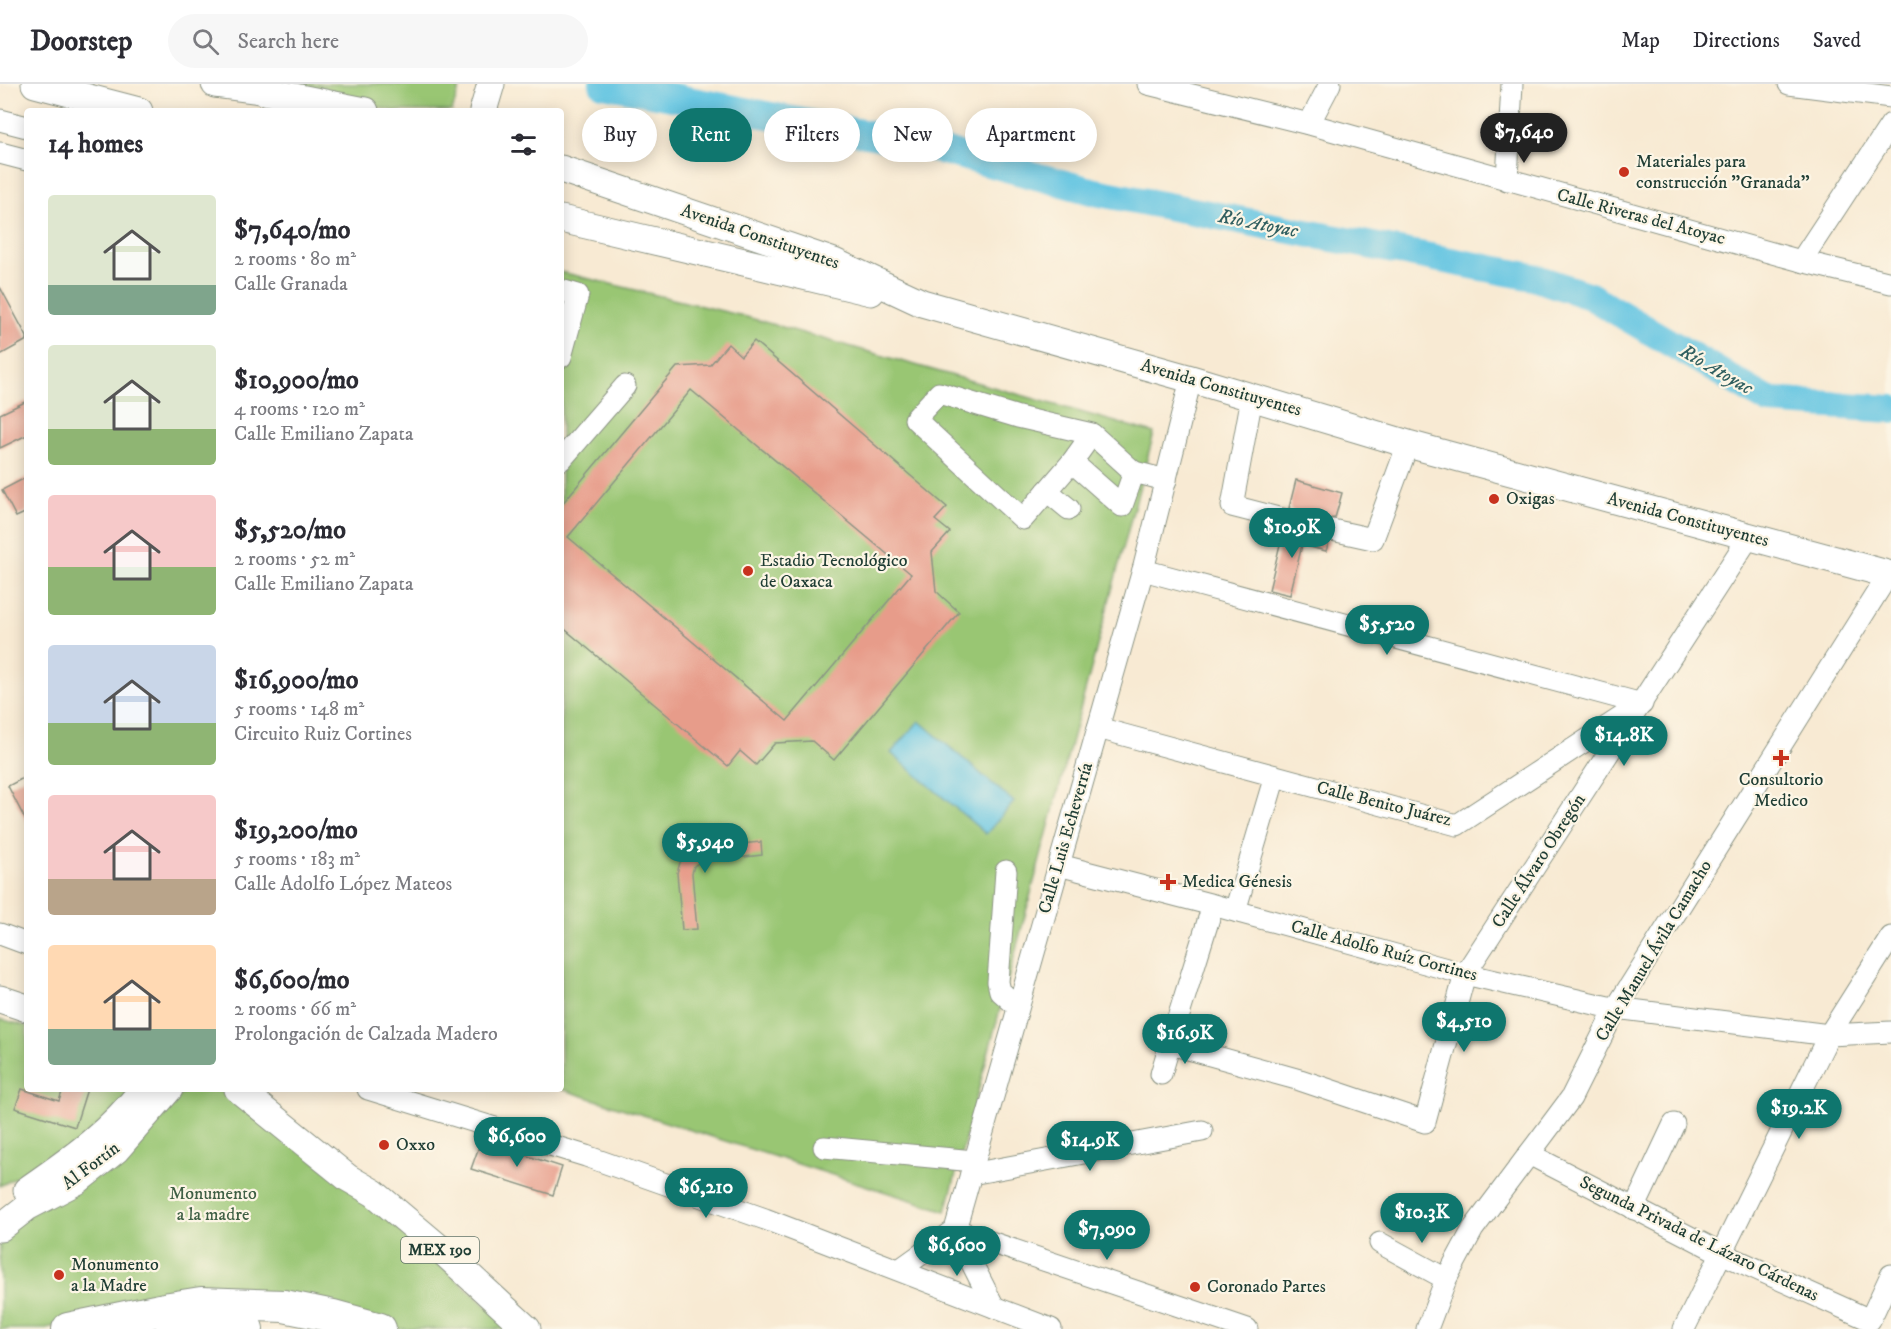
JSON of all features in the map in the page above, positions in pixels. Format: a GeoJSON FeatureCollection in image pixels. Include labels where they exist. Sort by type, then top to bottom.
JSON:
{"type":"FeatureCollection","features":[{"type":"Feature","properties":{"kind":"highway"},"geometry":{"type":"LineString","coordinates":[[68,1329],[201,1303],[284,1306],[380,1329]]}},
{"type":"Feature","properties":{"kind":"highway"},"geometry":{"type":"LineString","coordinates":[[172,1329],[198,1326],[230,1328]]}},
{"type":"Feature","properties":{"kind":"main road"},"geometry":{"type":"LineString","coordinates":[[35,84],[127,108]]}},
{"type":"Feature","properties":{"kind":"main road"},"geometry":{"type":"LineString","coordinates":[[215,84],[254,89],[350,108]]}},
{"type":"Feature","properties":{"kind":"main road"},"geometry":{"type":"LineString","coordinates":[[484,108],[491,84]]}},
{"type":"Feature","properties":{"kind":"main road","name":"Avenida Constituyentes"},"geometry":{"type":"LineString","coordinates":[[564,170],[834,262],[922,303],[1191,379],[1408,444],[1890,575]]}},
{"type":"Feature","properties":{"kind":"main road"},"geometry":{"type":"LineString","coordinates":[[564,220],[922,303]]}},
{"type":"Feature","properties":{"kind":"main road"},"geometry":{"type":"LineString","coordinates":[[0,999],[24,1007]]}},
{"type":"Feature","properties":{"kind":"main road","name":"Al Fortín"},"geometry":{"type":"LineString","coordinates":[[0,1210],[85,1150],[133,1103],[141,1092]]}},
{"type":"Feature","properties":{"kind":"main road","name":"Al Fortín"},"geometry":{"type":"LineString","coordinates":[[0,1228],[27,1208],[77,1181],[116,1150],[166,1092]]}},
{"type":"Feature","properties":{"kind":"main road","name":"MEX 190"},"geometry":{"type":"LineString","coordinates":[[242,1092],[348,1178],[383,1201],[437,1246],[527,1329]]}},
{"type":"Feature","properties":{"kind":"street","name":"Calle Riveras del Atoyac"},"geometry":{"type":"LineString","coordinates":[[1149,84],[1309,124],[1801,261],[1891,283]]}},
{"type":"Feature","properties":{"kind":"street"},"geometry":{"type":"LineString","coordinates":[[1309,124],[1330,84]]}},
{"type":"Feature","properties":{"kind":"street"},"geometry":{"type":"LineString","coordinates":[[1507,180],[1514,84]]}},
{"type":"Feature","properties":{"kind":"street"},"geometry":{"type":"LineString","coordinates":[[1789,84],[1878,92]]}},
{"type":"Feature","properties":{"kind":"street"},"geometry":{"type":"LineString","coordinates":[[0,120],[24,126]]}},
{"type":"Feature","properties":{"kind":"street"},"geometry":{"type":"LineString","coordinates":[[1801,261],[1891,124]]}},
{"type":"Feature","properties":{"kind":"street"},"geometry":{"type":"LineString","coordinates":[[0,153],[24,159]]}},
{"type":"Feature","properties":{"kind":"street"},"geometry":{"type":"LineString","coordinates":[[0,165],[24,161]]}},
{"type":"Feature","properties":{"kind":"street"},"geometry":{"type":"LineString","coordinates":[[564,291],[578,295],[564,346]]}},
{"type":"Feature","properties":{"kind":"street","name":"Calle Luis Echeverría"},"geometry":{"type":"LineString","coordinates":[[955,1230],[1143,570],[1191,379]]}},
{"type":"Feature","properties":{"kind":"street"},"geometry":{"type":"LineString","coordinates":[[564,457],[625,386]]}},
{"type":"Feature","properties":{"kind":"street"},"geometry":{"type":"LineString","coordinates":[[1092,434],[1072,462],[1023,519],[915,419],[939,393],[1018,417],[1092,434],[1134,472],[1166,480]]}},
{"type":"Feature","properties":{"kind":"street"},"geometry":{"type":"LineString","coordinates":[[1252,397],[1232,506],[1373,538],[1408,444]]}},
{"type":"Feature","properties":{"kind":"street"},"geometry":{"type":"LineString","coordinates":[[1072,462],[1122,506],[1134,472]]}},
{"type":"Feature","properties":{"kind":"street"},"geometry":{"type":"LineString","coordinates":[[1047,491],[1069,509]]}},
{"type":"Feature","properties":{"kind":"street","name":"Calle Álvaro Obregón"},"geometry":{"type":"LineString","coordinates":[[1170,1044],[1300,1080],[1425,1122],[1464,974],[1749,537]]}},
{"type":"Feature","properties":{"kind":"street"},"geometry":{"type":"LineString","coordinates":[[1143,570],[1642,704]]}},
{"type":"Feature","properties":{"kind":"street","name":"Calle Manuel Ávila Camacho"},"geometry":{"type":"LineString","coordinates":[[1427,1329],[1446,1279],[1473,1229],[1571,1098],[1616,1008],[1890,575]]}},
{"type":"Feature","properties":{"kind":"street","name":"Calle Benito Juárez"},"geometry":{"type":"LineString","coordinates":[[1098,728],[1457,825],[1642,704]]}},
{"type":"Feature","properties":{"kind":"street"},"geometry":{"type":"LineString","coordinates":[[1234,911],[1275,776]]}},
{"type":"Feature","properties":{"kind":"street","name":"Calle Adolfo Ruíz Cortines"},"geometry":{"type":"LineString","coordinates":[[1059,865],[1464,974],[1608,1007],[1829,1035],[1891,1032]]}},
{"type":"Feature","properties":{"kind":"street"},"geometry":{"type":"LineString","coordinates":[[1006,871],[998,982],[1000,991],[1018,1007]]}},
{"type":"Feature","properties":{"kind":"street"},"geometry":{"type":"LineString","coordinates":[[1161,1074],[1214,905]]}},
{"type":"Feature","properties":{"kind":"street"},"geometry":{"type":"LineString","coordinates":[[0,934],[24,943]]}},
{"type":"Feature","properties":{"kind":"street"},"geometry":{"type":"LineString","coordinates":[[1684,1329],[1829,1035],[1891,937]]}},
{"type":"Feature","properties":{"kind":"street"},"geometry":{"type":"LineString","coordinates":[[378,1092],[586,1156],[765,1219],[1051,1329]]}},
{"type":"Feature","properties":{"kind":"street"},"geometry":{"type":"LineString","coordinates":[[1634,1209],[1674,1124]]}},
{"type":"Feature","properties":{"kind":"street"},"geometry":{"type":"LineString","coordinates":[[824,1147],[973,1168],[1202,1131]]}},
{"type":"Feature","properties":{"kind":"street","name":"Segunda Privada de Lázaro Cárdenas"},"geometry":{"type":"LineString","coordinates":[[1530,1154],[1721,1253],[1870,1320],[1891,1275]]}},
{"type":"Feature","properties":{"kind":"street"},"geometry":{"type":"LineString","coordinates":[[899,1270],[955,1230]]}},
{"type":"Feature","properties":{"kind":"street"},"geometry":{"type":"LineString","coordinates":[[955,1230],[994,1307]]}},
{"type":"Feature","properties":{"kind":"street"},"geometry":{"type":"LineString","coordinates":[[955,1230],[1247,1329]]}},
{"type":"Feature","properties":{"kind":"street"},"geometry":{"type":"LineString","coordinates":[[1380,1243],[1446,1279]]}},
{"type":"Feature","properties":{"kind":"green space"},"geometry":{"type":"Polygon","coordinates":[[[260,84],[461,84],[453,108],[380,108],[260,84]]]}},
{"type":"Feature","properties":{"kind":"green space"},"geometry":{"type":"Polygon","coordinates":[[[564,273],[743,316],[1154,433],[946,1211],[564,1090],[564,273]]]}},
{"type":"Feature","properties":{"kind":"green space"},"geometry":{"type":"Polygon","coordinates":[[[0,1019],[24,1025],[24,1092],[134,1092],[77,1145],[0,1186],[0,1019]]]}},
{"type":"Feature","properties":{"kind":"green space","name":"Monumento a la madre"},"geometry":{"type":"Polygon","coordinates":[[[183,1092],[221,1092],[356,1191],[513,1329],[385,1329],[166,1304],[41,1329],[0,1329],[0,1233],[141,1143],[183,1092]]]}},
{"type":"Feature","properties":{"kind":"water"},"geometry":{"type":"Polygon","coordinates":[[[919,721],[1014,802],[986,834],[891,753],[919,721]]]}},
{"type":"Feature","properties":{"kind":"building"},"geometry":{"type":"Polygon","coordinates":[[[0,287],[24,331],[24,342],[0,355],[0,287]]]}},
{"type":"Feature","properties":{"kind":"building"},"geometry":{"type":"Polygon","coordinates":[[[754,341],[947,507],[935,520],[950,532],[932,552],[936,591],[959,612],[834,760],[812,741],[775,743],[756,765],[740,751],[728,766],[564,629],[564,501],[677,367],[710,365],[728,344],[741,356],[754,341]],[[691,390],[568,537],[787,721],[911,574],[691,390]]]}},
{"type":"Feature","properties":{"kind":"building"},"geometry":{"type":"Polygon","coordinates":[[[24,402],[24,436],[0,448],[0,414],[24,402]]]}},
{"type":"Feature","properties":{"kind":"building"},"geometry":{"type":"Polygon","coordinates":[[[24,479],[24,513],[16,517],[2,490],[24,479]]]}},
{"type":"Feature","properties":{"kind":"building"},"geometry":{"type":"Polygon","coordinates":[[[1296,480],[1342,493],[1335,518],[1326,519],[1310,512],[1298,515],[1289,508],[1296,480]]]}},
{"type":"Feature","properties":{"kind":"building"},"geometry":{"type":"Polygon","coordinates":[[[1295,529],[1304,536],[1321,537],[1329,542],[1326,551],[1302,545],[1290,595],[1269,590],[1283,532],[1295,529]]]}},
{"type":"Feature","properties":{"kind":"building"},"geometry":{"type":"Polygon","coordinates":[[[24,778],[24,817],[8,786],[24,778]]]}},
{"type":"Feature","properties":{"kind":"building"},"geometry":{"type":"Polygon","coordinates":[[[761,842],[762,855],[700,862],[694,866],[692,873],[697,929],[682,930],[677,873],[681,859],[695,848],[761,842]]]}},
{"type":"Feature","properties":{"kind":"building"},"geometry":{"type":"Polygon","coordinates":[[[22,1089],[24,1092],[31,1092],[59,1101],[62,1092],[86,1092],[75,1127],[15,1108],[22,1089]]]}},
{"type":"Feature","properties":{"kind":"building"},"geometry":{"type":"Polygon","coordinates":[[[481,1141],[562,1167],[553,1195],[471,1169],[481,1141]]]}},
{"type":"Feature","properties":{"kind":"waterway","name":"Río Atoyac"},"geometry":{"type":"LineString","coordinates":[[603,84],[914,143],[1095,192],[1533,277],[1590,296],[1769,401],[1891,409]]}},
{"type":"Feature","properties":{"kind":"place","name":"Materiales para construcción \"Granada\""},"geometry":{"type":"Point","coordinates":[1624,172]}},
{"type":"Feature","properties":{"kind":"place","name":"Oxigas"},"geometry":{"type":"Point","coordinates":[1494,499]}},
{"type":"Feature","properties":{"kind":"place","name":"Estadio Tecnológico de Oaxaca"},"geometry":{"type":"Point","coordinates":[748,571]}},
{"type":"Feature","properties":{"kind":"place","name":"Consultorio Medico"},"geometry":{"type":"Point","coordinates":[1781,758]}},
{"type":"Feature","properties":{"kind":"place","name":"Medica Génesis"},"geometry":{"type":"Point","coordinates":[1168,882]}},
{"type":"Feature","properties":{"kind":"place","name":"Oxxo"},"geometry":{"type":"Point","coordinates":[384,1145]}},
{"type":"Feature","properties":{"kind":"place","name":"Monumento a la Madre"},"geometry":{"type":"Point","coordinates":[59,1275]}},
{"type":"Feature","properties":{"kind":"place","name":"Coronado Partes"},"geometry":{"type":"Point","coordinates":[1195,1287]}}]}
